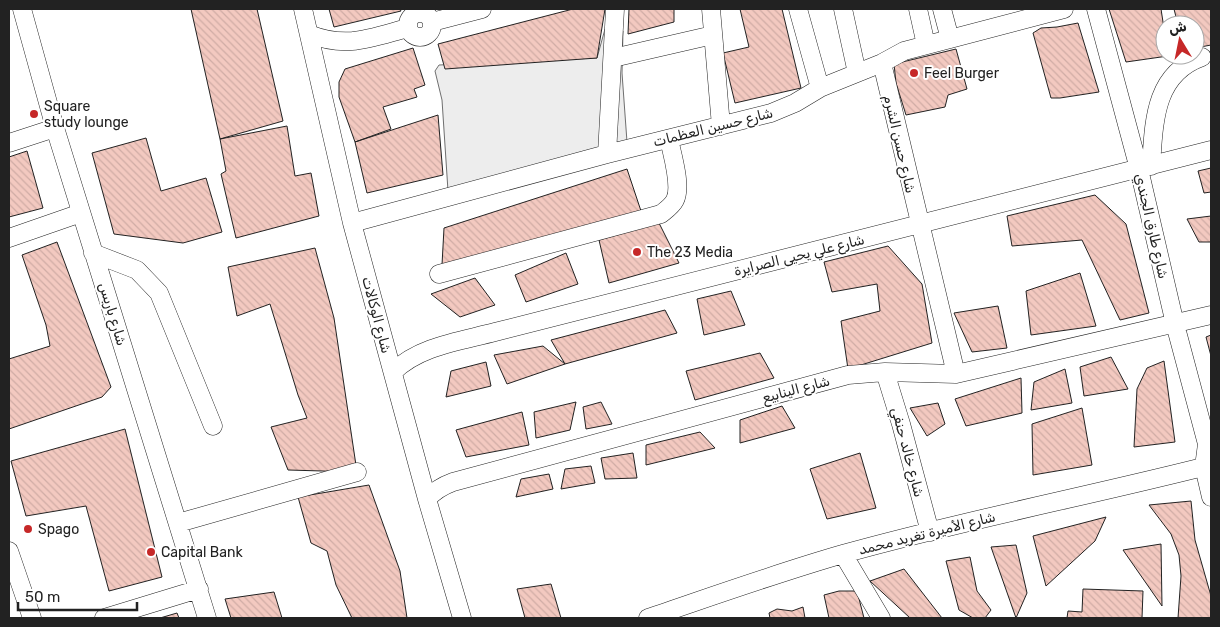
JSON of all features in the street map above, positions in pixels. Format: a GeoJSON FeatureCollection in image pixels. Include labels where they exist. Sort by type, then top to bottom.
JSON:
{"type":"FeatureCollection","features":[{"type":"Feature","properties":{"kind":"street","name":"شارع باريس"},"geometry":{"type":"LineString","coordinates":[[22,9],[55,128],[207,618]]}},
{"type":"Feature","properties":{"kind":"street","name":"شارع الوكالات"},"geometry":{"type":"LineString","coordinates":[[303,9],[352,223],[427,499],[462,618]]}},
{"type":"Feature","properties":{"kind":"street"},"geometry":{"type":"LineString","coordinates":[[309,34],[321,39],[348,43],[408,28],[413,36],[423,38],[430,32],[432,22],[482,9]]}},
{"type":"Feature","properties":{"kind":"street"},"geometry":{"type":"LineString","coordinates":[[607,154],[615,9]]}},
{"type":"Feature","properties":{"kind":"street"},"geometry":{"type":"LineString","coordinates":[[711,9],[721,126]]}},
{"type":"Feature","properties":{"kind":"street"},"geometry":{"type":"LineString","coordinates":[[798,9],[820,88]]}},
{"type":"Feature","properties":{"kind":"street"},"geometry":{"type":"LineString","coordinates":[[843,9],[857,72]]}},
{"type":"Feature","properties":{"kind":"street"},"geometry":{"type":"LineString","coordinates":[[918,9],[926,45]]}},
{"type":"Feature","properties":{"kind":"street"},"geometry":{"type":"LineString","coordinates":[[942,9],[950,39]]}},
{"type":"Feature","properties":{"kind":"street","name":"شارع حسين العظمات"},"geometry":{"type":"LineString","coordinates":[[352,223],[607,154],[778,111],[820,88],[882,63],[904,51],[1064,9]]}},
{"type":"Feature","properties":{"kind":"street","name":"شارع طارق الجندي"},"geometry":{"type":"LineString","coordinates":[[1096,9],[1145,168],[1175,324],[1209,447],[1208,466],[1211,497]]}},
{"type":"Feature","properties":{"kind":"street"},"geometry":{"type":"LineString","coordinates":[[613,58],[713,35]]}},
{"type":"Feature","properties":{"kind":"street","name":"شارع حسن الشرم"},"geometry":{"type":"LineString","coordinates":[[882,63],[956,374]]}},
{"type":"Feature","properties":{"kind":"street"},"geometry":{"type":"LineString","coordinates":[[1145,168],[1166,84],[1184,65]]}},
{"type":"Feature","properties":{"kind":"street"},"geometry":{"type":"LineString","coordinates":[[9,142],[55,128]]}},
{"type":"Feature","properties":{"kind":"street"},"geometry":{"type":"LineString","coordinates":[[439,274],[661,214],[675,200],[678,189],[669,139]]}},
{"type":"Feature","properties":{"kind":"street","name":"شارع علي يحيى الصرايرة"},"geometry":{"type":"LineString","coordinates":[[392,372],[409,358],[421,352],[1211,150]]}},
{"type":"Feature","properties":{"kind":"street"},"geometry":{"type":"LineString","coordinates":[[9,238],[81,213]]}},
{"type":"Feature","properties":{"kind":"street"},"geometry":{"type":"LineString","coordinates":[[94,253],[137,270],[159,293],[213,426]]}},
{"type":"Feature","properties":{"kind":"street","name":"شارع الينابيع"},"geometry":{"type":"LineString","coordinates":[[427,499],[442,486],[454,482],[848,375],[885,372],[956,374],[1211,315]]}},
{"type":"Feature","properties":{"kind":"street","name":"شارع خالد حنفي"},"geometry":{"type":"LineString","coordinates":[[885,372],[930,532]]}},
{"type":"Feature","properties":{"kind":"street","name":"شارع الأميرة تغريد محمد"},"geometry":{"type":"LineString","coordinates":[[648,618],[746,584],[843,554],[1208,466]]}},
{"type":"Feature","properties":{"kind":"street"},"geometry":{"type":"LineString","coordinates":[[178,523],[357,472]]}},
{"type":"Feature","properties":{"kind":"street"},"geometry":{"type":"LineString","coordinates":[[9,551],[32,618]]}},
{"type":"Feature","properties":{"kind":"street"},"geometry":{"type":"LineString","coordinates":[[843,554],[881,618]]}},
{"type":"Feature","properties":{"kind":"street"},"geometry":{"type":"LineString","coordinates":[[104,618],[199,589]]}},
{"type":"Feature","properties":{"kind":"shaded area"},"geometry":{"type":"Polygon","coordinates":[[[605,29],[623,31],[622,73],[627,142],[448,191],[442,100],[435,71],[439,65],[597,58],[605,29]]]}},
{"type":"Feature","properties":{"kind":"building"},"geometry":{"type":"Polygon","coordinates":[[[191,9],[257,9],[283,121],[220,139],[191,9]]]}},
{"type":"Feature","properties":{"kind":"building"},"geometry":{"type":"Polygon","coordinates":[[[329,9],[400,9],[401,11],[334,27],[329,9]]]}},
{"type":"Feature","properties":{"kind":"building"},"geometry":{"type":"Polygon","coordinates":[[[573,9],[605,9],[597,58],[445,69],[438,44],[573,9]]]}},
{"type":"Feature","properties":{"kind":"building"},"geometry":{"type":"Polygon","coordinates":[[[629,9],[674,9],[674,22],[628,34],[629,9]]]}},
{"type":"Feature","properties":{"kind":"building"},"geometry":{"type":"Polygon","coordinates":[[[740,9],[782,9],[801,88],[735,103],[723,53],[749,47],[740,9]]]}},
{"type":"Feature","properties":{"kind":"building"},"geometry":{"type":"Polygon","coordinates":[[[1109,9],[1161,9],[1162,15],[1155,15],[1155,58],[1126,62],[1109,9]]]}},
{"type":"Feature","properties":{"kind":"building"},"geometry":{"type":"Polygon","coordinates":[[[1174,9],[1211,9],[1211,45],[1205,46],[1205,15],[1176,15],[1174,9]]]}},
{"type":"Feature","properties":{"kind":"building"},"geometry":{"type":"Polygon","coordinates":[[[1078,23],[1099,92],[1051,98],[1033,33],[1041,28],[1078,23]]]}},
{"type":"Feature","properties":{"kind":"building"},"geometry":{"type":"Polygon","coordinates":[[[413,48],[425,85],[414,89],[417,97],[383,107],[391,129],[355,142],[339,97],[339,82],[345,69],[413,48]]]}},
{"type":"Feature","properties":{"kind":"building"},"geometry":{"type":"Polygon","coordinates":[[[956,49],[967,89],[948,95],[945,107],[906,115],[896,83],[894,64],[956,49]]]}},
{"type":"Feature","properties":{"kind":"building"},"geometry":{"type":"Polygon","coordinates":[[[438,115],[443,175],[367,193],[355,142],[438,115]]]}},
{"type":"Feature","properties":{"kind":"building"},"geometry":{"type":"Polygon","coordinates":[[[287,126],[295,176],[311,173],[319,216],[236,238],[221,174],[226,171],[220,139],[287,126]]]}},
{"type":"Feature","properties":{"kind":"building"},"geometry":{"type":"Polygon","coordinates":[[[146,138],[161,191],[206,178],[222,232],[183,243],[114,234],[92,153],[146,138]]]}},
{"type":"Feature","properties":{"kind":"building"},"geometry":{"type":"Polygon","coordinates":[[[27,151],[43,208],[9,217],[9,157],[27,151]]]}},
{"type":"Feature","properties":{"kind":"building"},"geometry":{"type":"Polygon","coordinates":[[[1211,168],[1211,192],[1204,193],[1198,171],[1211,168]]]}},
{"type":"Feature","properties":{"kind":"building"},"geometry":{"type":"Polygon","coordinates":[[[627,169],[641,211],[442,265],[444,228],[627,169]]]}},
{"type":"Feature","properties":{"kind":"building"},"geometry":{"type":"Polygon","coordinates":[[[1095,195],[1126,224],[1149,313],[1120,320],[1082,240],[1012,246],[1007,216],[1095,195]]]}},
{"type":"Feature","properties":{"kind":"building"},"geometry":{"type":"Polygon","coordinates":[[[1211,216],[1211,242],[1199,242],[1187,219],[1211,216]]]}},
{"type":"Feature","properties":{"kind":"building","name":"The 23 Media"},"geometry":{"type":"Polygon","coordinates":[[[659,223],[679,263],[609,283],[599,240],[659,223]]]}},
{"type":"Feature","properties":{"kind":"building"},"geometry":{"type":"Polygon","coordinates":[[[57,242],[111,387],[102,397],[9,429],[9,359],[50,346],[46,325],[22,255],[57,242]]]}},
{"type":"Feature","properties":{"kind":"building"},"geometry":{"type":"Polygon","coordinates":[[[888,246],[922,284],[932,343],[848,369],[841,321],[880,311],[877,284],[832,292],[824,262],[888,246]]]}},
{"type":"Feature","properties":{"kind":"building"},"geometry":{"type":"Polygon","coordinates":[[[315,248],[334,318],[357,472],[288,470],[271,427],[307,418],[270,304],[237,316],[228,267],[315,248]]]}},
{"type":"Feature","properties":{"kind":"building"},"geometry":{"type":"Polygon","coordinates":[[[566,253],[578,284],[526,302],[515,275],[566,253]]]}},
{"type":"Feature","properties":{"kind":"building"},"geometry":{"type":"Polygon","coordinates":[[[1080,273],[1096,326],[1031,335],[1026,291],[1080,273]]]}},
{"type":"Feature","properties":{"kind":"building"},"geometry":{"type":"Polygon","coordinates":[[[475,278],[495,305],[460,317],[431,294],[475,278]]]}},
{"type":"Feature","properties":{"kind":"building"},"geometry":{"type":"Polygon","coordinates":[[[731,291],[745,325],[704,335],[697,299],[731,291]]]}},
{"type":"Feature","properties":{"kind":"building"},"geometry":{"type":"Polygon","coordinates":[[[998,306],[1007,348],[972,352],[954,313],[998,306]]]}},
{"type":"Feature","properties":{"kind":"building"},"geometry":{"type":"Polygon","coordinates":[[[665,310],[677,333],[565,364],[551,340],[665,310]]]}},
{"type":"Feature","properties":{"kind":"building"},"geometry":{"type":"Polygon","coordinates":[[[1211,335],[1211,356],[1206,337],[1211,335]]]}},
{"type":"Feature","properties":{"kind":"building"},"geometry":{"type":"Polygon","coordinates":[[[543,346],[565,364],[507,384],[494,355],[543,346]]]}},
{"type":"Feature","properties":{"kind":"building"},"geometry":{"type":"Polygon","coordinates":[[[760,353],[774,378],[695,400],[686,371],[760,353]]]}},
{"type":"Feature","properties":{"kind":"building"},"geometry":{"type":"Polygon","coordinates":[[[1111,357],[1128,389],[1084,396],[1080,367],[1111,357]]]}},
{"type":"Feature","properties":{"kind":"building"},"geometry":{"type":"Polygon","coordinates":[[[1164,361],[1175,442],[1134,447],[1137,389],[1147,368],[1164,361]]]}},
{"type":"Feature","properties":{"kind":"building"},"geometry":{"type":"Polygon","coordinates":[[[486,362],[491,386],[446,397],[451,371],[486,362]]]}},
{"type":"Feature","properties":{"kind":"building"},"geometry":{"type":"Polygon","coordinates":[[[1065,369],[1072,403],[1031,410],[1034,382],[1065,369]]]}},
{"type":"Feature","properties":{"kind":"building"},"geometry":{"type":"Polygon","coordinates":[[[1021,378],[1022,413],[966,426],[955,399],[1021,378]]]}},
{"type":"Feature","properties":{"kind":"building"},"geometry":{"type":"Polygon","coordinates":[[[576,402],[570,430],[536,438],[534,412],[576,402]]]}},
{"type":"Feature","properties":{"kind":"building"},"geometry":{"type":"Polygon","coordinates":[[[601,402],[612,424],[586,429],[583,407],[601,402]]]}},
{"type":"Feature","properties":{"kind":"building"},"geometry":{"type":"Polygon","coordinates":[[[938,403],[945,424],[927,436],[910,408],[938,403]]]}},
{"type":"Feature","properties":{"kind":"building"},"geometry":{"type":"Polygon","coordinates":[[[782,406],[795,428],[740,443],[740,420],[782,406]]]}},
{"type":"Feature","properties":{"kind":"building"},"geometry":{"type":"Polygon","coordinates":[[[1082,408],[1092,465],[1033,475],[1032,424],[1082,408]]]}},
{"type":"Feature","properties":{"kind":"building"},"geometry":{"type":"Polygon","coordinates":[[[522,412],[529,445],[466,457],[456,430],[522,412]]]}},
{"type":"Feature","properties":{"kind":"building"},"geometry":{"type":"Polygon","coordinates":[[[125,429],[162,577],[109,591],[86,506],[26,516],[11,461],[125,429]]]}},
{"type":"Feature","properties":{"kind":"building"},"geometry":{"type":"Polygon","coordinates":[[[700,432],[715,448],[646,465],[646,445],[700,432]]]}},
{"type":"Feature","properties":{"kind":"building"},"geometry":{"type":"Polygon","coordinates":[[[633,453],[637,478],[605,479],[601,458],[633,453]]]}},
{"type":"Feature","properties":{"kind":"building"},"geometry":{"type":"Polygon","coordinates":[[[860,453],[876,508],[827,519],[810,469],[860,453]]]}},
{"type":"Feature","properties":{"kind":"building"},"geometry":{"type":"Polygon","coordinates":[[[591,466],[595,483],[561,489],[565,469],[591,466]]]}},
{"type":"Feature","properties":{"kind":"building"},"geometry":{"type":"Polygon","coordinates":[[[549,474],[553,489],[516,497],[521,479],[549,474]]]}},
{"type":"Feature","properties":{"kind":"building"},"geometry":{"type":"Polygon","coordinates":[[[369,485],[400,571],[407,618],[352,618],[336,585],[327,551],[311,543],[298,497],[369,485]]]}},
{"type":"Feature","properties":{"kind":"building"},"geometry":{"type":"Polygon","coordinates":[[[1191,501],[1195,540],[1211,596],[1211,618],[1178,618],[1181,576],[1179,555],[1171,534],[1149,505],[1191,501]]]}},
{"type":"Feature","properties":{"kind":"building"},"geometry":{"type":"Polygon","coordinates":[[[1106,517],[1095,541],[1046,586],[1033,536],[1106,517]]]}},
{"type":"Feature","properties":{"kind":"building"},"geometry":{"type":"Polygon","coordinates":[[[1161,544],[1162,606],[1123,550],[1161,544]]]}},
{"type":"Feature","properties":{"kind":"building"},"geometry":{"type":"Polygon","coordinates":[[[1016,545],[1027,593],[1016,618],[991,547],[1016,545]]]}},
{"type":"Feature","properties":{"kind":"building"},"geometry":{"type":"Polygon","coordinates":[[[970,557],[977,591],[991,610],[985,618],[973,618],[959,610],[946,561],[970,557]]]}},
{"type":"Feature","properties":{"kind":"building"},"geometry":{"type":"Polygon","coordinates":[[[904,569],[942,618],[910,618],[870,581],[904,569]]]}},
{"type":"Feature","properties":{"kind":"building"},"geometry":{"type":"Polygon","coordinates":[[[551,584],[561,618],[525,618],[517,589],[551,584]]]}},
{"type":"Feature","properties":{"kind":"building"},"geometry":{"type":"Polygon","coordinates":[[[1083,589],[1143,591],[1142,618],[1067,618],[1068,611],[1082,612],[1083,589]]]}},
{"type":"Feature","properties":{"kind":"building"},"geometry":{"type":"Polygon","coordinates":[[[839,591],[857,591],[864,618],[829,618],[824,595],[839,591]]]}},
{"type":"Feature","properties":{"kind":"building"},"geometry":{"type":"Polygon","coordinates":[[[274,592],[282,618],[231,618],[225,599],[274,592]]]}},
{"type":"Feature","properties":{"kind":"building"},"geometry":{"type":"Polygon","coordinates":[[[803,607],[805,618],[770,618],[769,613],[777,609],[792,611],[803,607]]]}},
{"type":"Feature","properties":{"kind":"building"},"geometry":{"type":"Polygon","coordinates":[[[177,613],[179,618],[160,618],[177,613]]]}},
{"type":"Feature","properties":{"kind":"place","name":"Feel Burger"},"geometry":{"type":"Point","coordinates":[914,73]}},
{"type":"Feature","properties":{"kind":"place","name":"Square study lounge"},"geometry":{"type":"Point","coordinates":[34,114]}},
{"type":"Feature","properties":{"kind":"place","name":"The 23 Media"},"geometry":{"type":"Point","coordinates":[637,252]}},
{"type":"Feature","properties":{"kind":"place","name":"Spago"},"geometry":{"type":"Point","coordinates":[28,529]}},
{"type":"Feature","properties":{"kind":"place","name":"Capital Bank"},"geometry":{"type":"Point","coordinates":[151,552]}}]}
